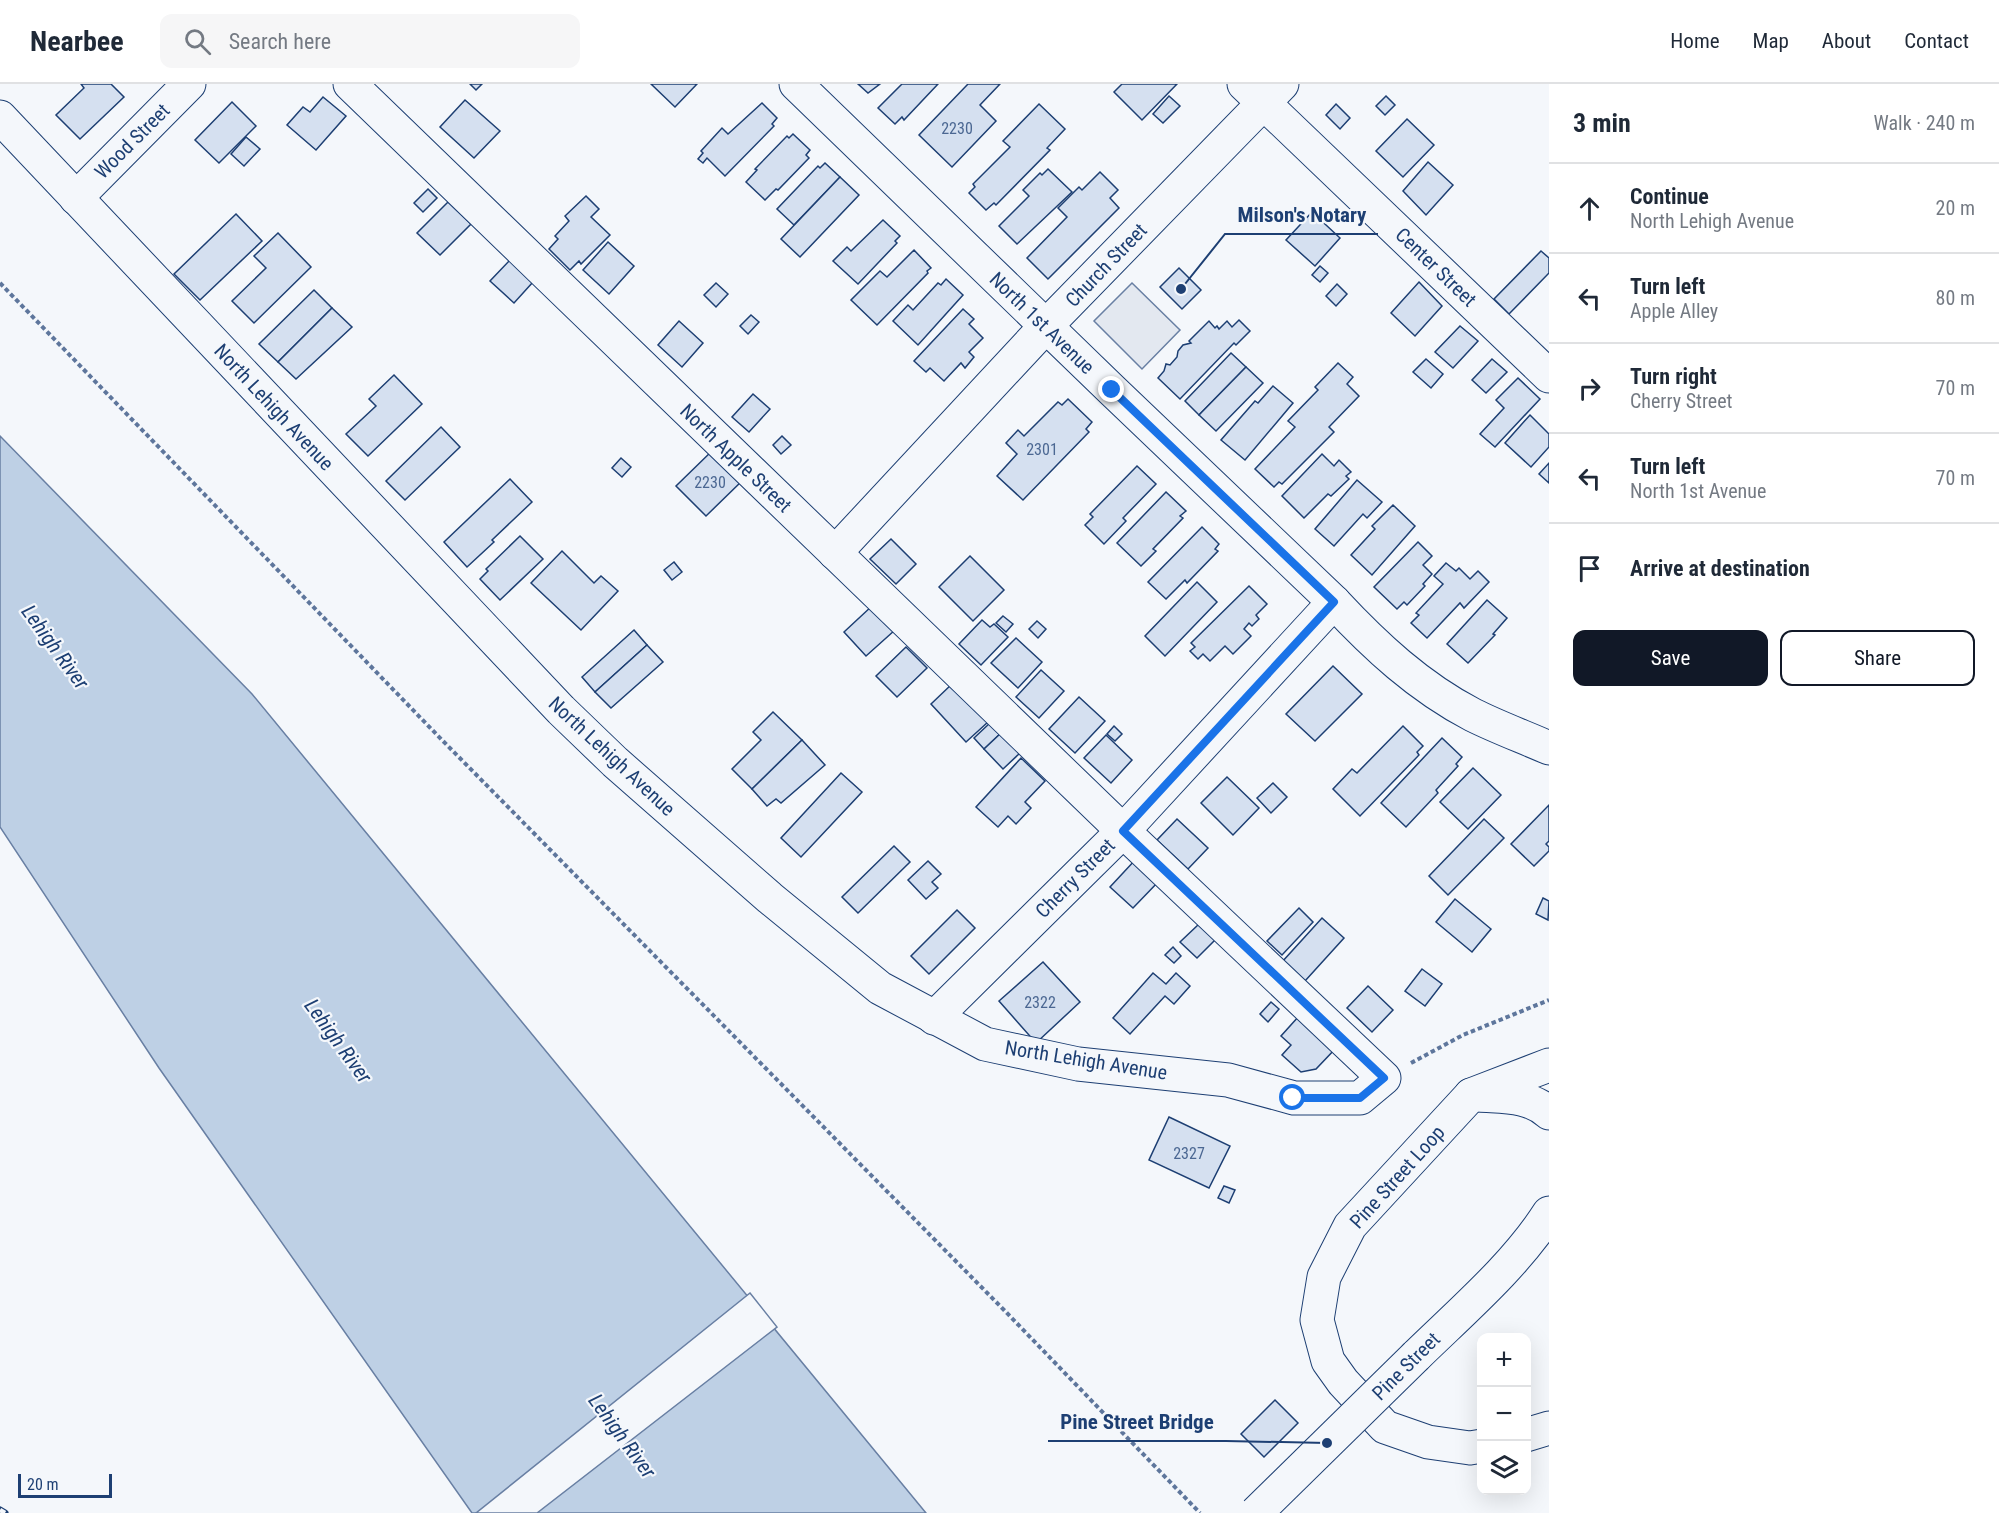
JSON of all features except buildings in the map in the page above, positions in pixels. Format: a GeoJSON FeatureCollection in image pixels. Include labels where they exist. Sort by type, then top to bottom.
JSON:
{"type":"FeatureCollection","features":[{"type":"Feature","properties":{"kind":"street","name":"Wood Street"},"geometry":{"type":"LineString","coordinates":[[76,198],[189,84]]}},
{"type":"Feature","properties":{"kind":"street","name":"North Apple Street"},"geometry":{"type":"LineString","coordinates":[[350,84],[1123,831],[1384,1078]]}},
{"type":"Feature","properties":{"kind":"street","name":"North 1st Avenue"},"geometry":{"type":"LineString","coordinates":[[796,84],[1334,602],[1366,636],[1411,675],[1472,714],[1549,748]]}},
{"type":"Feature","properties":{"kind":"street","name":"Church Street"},"geometry":{"type":"LineString","coordinates":[[834,553],[1263,90]]}},
{"type":"Feature","properties":{"kind":"street","name":"Center Street"},"geometry":{"type":"LineString","coordinates":[[1263,90],[1549,376]]}},
{"type":"Feature","properties":{"kind":"street","name":"North Lehigh Avenue"},"geometry":{"type":"LineString","coordinates":[[0,117],[561,710],[615,762],[770,898],[880,988],[985,1044],[1013,1052],[1078,1064],[1228,1080],[1293,1098],[1360,1098],[1384,1078]]}},
{"type":"Feature","properties":{"kind":"street","name":"Cherry Street"},"geometry":{"type":"LineString","coordinates":[[934,1018],[1123,831],[1334,602]]}},
{"type":"Feature","properties":{"kind":"street"},"geometry":{"type":"LineString","coordinates":[[1471,1095],[1549,1065]]}},
{"type":"Feature","properties":{"kind":"street"},"geometry":{"type":"LineString","coordinates":[[1471,1095],[1524,1099],[1539,1105],[1549,1113]]}},
{"type":"Feature","properties":{"kind":"street","name":"Pine Street Loop"},"geometry":{"type":"LineString","coordinates":[[1471,1095],[1350,1226],[1324,1277],[1317,1320],[1328,1361],[1343,1382],[1385,1427],[1428,1442],[1470,1448],[1477,1447]]}},
{"type":"Feature","properties":{"kind":"street","name":"Pine Street"},"geometry":{"type":"LineString","coordinates":[[1256,1513],[1487,1286],[1545,1224]]}},
{"type":"Feature","properties":{"kind":"street"},"geometry":{"type":"LineString","coordinates":[[1531,1434],[1549,1428]]}},
{"type":"Feature","properties":{"kind":"path"},"geometry":{"type":"LineString","coordinates":[[0,283],[434,732],[1012,1318],[1200,1513]]}},
{"type":"Feature","properties":{"kind":"path"},"geometry":{"type":"LineString","coordinates":[[1384,1078],[1462,1035],[1549,1000]]}},
{"type":"Feature","properties":{"kind":"shaded area"},"geometry":{"type":"Polygon","coordinates":[[[1132,283],[1180,330],[1142,369],[1094,321],[1132,283]]]}},
{"type":"Feature","properties":{"kind":"water","name":"Lehigh River"},"geometry":{"type":"Polygon","coordinates":[[[0,436],[252,694],[926,1513],[472,1513],[159,1068],[0,827],[0,436]]]}},
{"type":"Feature","properties":{"kind":"pier"},"geometry":{"type":"Polygon","coordinates":[[[750,1293],[777,1327],[537,1513],[476,1513],[750,1293]]]}},
{"type":"Feature","properties":{"kind":"railway"},"geometry":{"type":"LineString","coordinates":[[0,1510],[5,1513]]}},
{"type":"Feature","properties":{"kind":"place","name":"Milson's Notary"},"geometry":{"type":"Point","coordinates":[1181,289]}},
{"type":"Feature","properties":{"kind":"place","name":"Pine Street Bridge"},"geometry":{"type":"Point","coordinates":[1327,1443]}},
{"type":"Feature","properties":{"kind":"route"},"geometry":{"type":"LineString","coordinates":[[1112,390],[1334,602],[1123,831],[1384,1078],[1360,1098],[1293,1098]]}}]}
